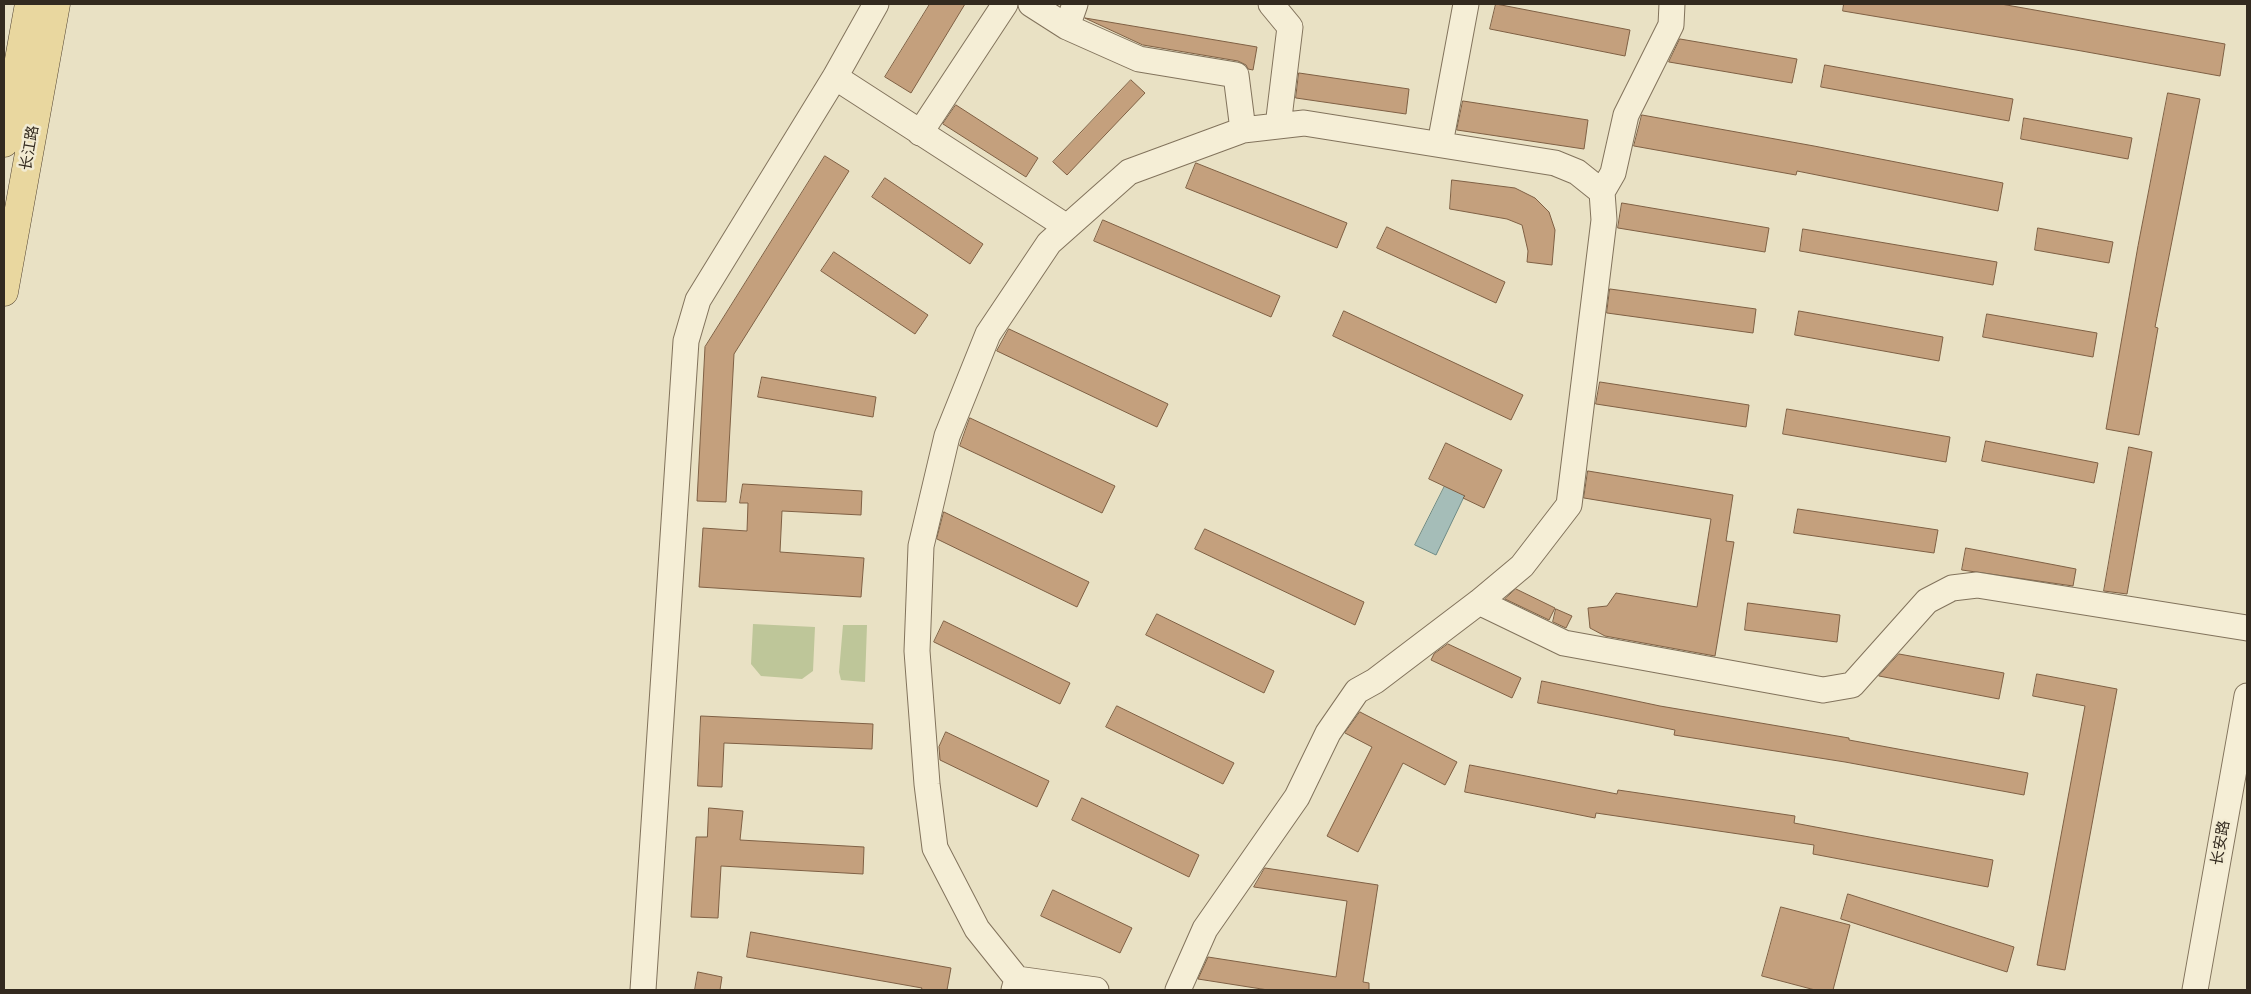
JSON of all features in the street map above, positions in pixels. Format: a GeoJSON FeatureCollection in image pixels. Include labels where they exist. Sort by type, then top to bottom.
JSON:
{"type":"FeatureCollection","features":[{"type":"Feature","properties":{"kind":"main road","name":"长江路"},"geometry":{"type":"LineString","coordinates":[[4,143],[29,4]]}},
{"type":"Feature","properties":{"kind":"main road","name":"长江路"},"geometry":{"type":"LineString","coordinates":[[4,292],[56,4]]}},
{"type":"Feature","properties":{"kind":"street"},"geometry":{"type":"LineString","coordinates":[[643,990],[686,341],[698,300],[835,77],[876,4]]}},
{"type":"Feature","properties":{"kind":"street"},"geometry":{"type":"LineString","coordinates":[[920,132],[1004,4]]}},
{"type":"Feature","properties":{"kind":"street"},"geometry":{"type":"LineString","coordinates":[[1031,4],[1067,27],[1139,60],[1236,76],[1243,130]]}},
{"type":"Feature","properties":{"kind":"street"},"geometry":{"type":"LineString","coordinates":[[1067,27],[1075,4]]}},
{"type":"Feature","properties":{"kind":"street"},"geometry":{"type":"LineString","coordinates":[[1271,4],[1290,27],[1278,126]]}},
{"type":"Feature","properties":{"kind":"street"},"geometry":{"type":"LineString","coordinates":[[1440,144],[1466,4]]}},
{"type":"Feature","properties":{"kind":"street"},"geometry":{"type":"LineString","coordinates":[[1178,990],[1204,928],[1297,797],[1328,733],[1357,691],[1375,681],[1479,602],[1522,566],[1569,506],[1604,220],[1602,192],[1613,173],[1626,115],[1671,25],[1672,4]]}},
{"type":"Feature","properties":{"kind":"street"},"geometry":{"type":"LineString","coordinates":[[835,77],[1067,228]]}},
{"type":"Feature","properties":{"kind":"street"},"geometry":{"type":"LineString","coordinates":[[1096,990],[1016,985],[977,928],[935,848],[926,784],[918,651],[922,546],[947,436],[988,334],[1049,243],[1129,172],[1243,130],[1304,123],[1555,163],[1577,172],[1602,192]]}},
{"type":"Feature","properties":{"kind":"street"},"geometry":{"type":"LineString","coordinates":[[1479,602],[1564,643],[1823,690],[1852,685],[1927,601],[1952,588],[1977,585],[2247,628]]}},
{"type":"Feature","properties":{"kind":"street","name":"长安路"},"geometry":{"type":"LineString","coordinates":[[2195,990],[2247,696]]}},
{"type":"Feature","properties":{"kind":"green space"},"geometry":{"type":"Polygon","coordinates":[[[753,624],[815,627],[813,671],[802,679],[761,676],[751,664],[753,624]]]}},
{"type":"Feature","properties":{"kind":"green space"},"geometry":{"type":"Polygon","coordinates":[[[843,625],[867,625],[865,682],[841,680],[839,672],[843,625]]]}},
{"type":"Feature","properties":{"kind":"water"},"geometry":{"type":"Polygon","coordinates":[[[1454,468],[1473,478],[1436,555],[1415,545],[1454,468]]]}},
{"type":"Feature","properties":{"kind":"building"},"geometry":{"type":"Polygon","coordinates":[[[930,4],[965,4],[911,93],[885,77],[930,4]]]}},
{"type":"Feature","properties":{"kind":"building"},"geometry":{"type":"Polygon","coordinates":[[[1496,4],[1630,30],[1625,56],[1490,29],[1496,4]]]}},
{"type":"Feature","properties":{"kind":"building"},"geometry":{"type":"Polygon","coordinates":[[[1844,4],[2001,4],[2225,44],[2220,76],[1843,11],[1844,4]]]}},
{"type":"Feature","properties":{"kind":"building"},"geometry":{"type":"Polygon","coordinates":[[[1085,18],[1257,47],[1253,70],[1248,69],[1246,65],[1238,61],[1143,45],[1085,18]]]}},
{"type":"Feature","properties":{"kind":"building"},"geometry":{"type":"Polygon","coordinates":[[[1680,39],[1797,59],[1792,83],[1669,62],[1680,39]]]}},
{"type":"Feature","properties":{"kind":"building"},"geometry":{"type":"Polygon","coordinates":[[[1825,65],[2013,99],[2009,121],[1821,87],[1825,65]]]}},
{"type":"Feature","properties":{"kind":"building"},"geometry":{"type":"Polygon","coordinates":[[[1299,73],[1409,89],[1406,114],[1296,98],[1299,73]]]}},
{"type":"Feature","properties":{"kind":"building"},"geometry":{"type":"Polygon","coordinates":[[[1131,80],[1145,93],[1067,175],[1053,162],[1131,80]]]}},
{"type":"Feature","properties":{"kind":"building"},"geometry":{"type":"Polygon","coordinates":[[[2168,93],[2200,99],[2155,327],[2158,328],[2139,435],[2106,429],[2138,246],[2168,93]]]}},
{"type":"Feature","properties":{"kind":"building"},"geometry":{"type":"Polygon","coordinates":[[[1463,101],[1588,120],[1584,149],[1457,130],[1463,101]]]}},
{"type":"Feature","properties":{"kind":"building"},"geometry":{"type":"Polygon","coordinates":[[[956,105],[1038,158],[1026,177],[943,124],[956,105]]]}},
{"type":"Feature","properties":{"kind":"building"},"geometry":{"type":"Polygon","coordinates":[[[1642,115],[2003,183],[1998,211],[1797,171],[1796,175],[1634,146],[1642,115]]]}},
{"type":"Feature","properties":{"kind":"building"},"geometry":{"type":"Polygon","coordinates":[[[2024,118],[2132,138],[2128,159],[2021,139],[2024,118]]]}},
{"type":"Feature","properties":{"kind":"building"},"geometry":{"type":"Polygon","coordinates":[[[825,156],[849,171],[734,354],[726,502],[697,501],[705,347],[825,156]]]}},
{"type":"Feature","properties":{"kind":"building"},"geometry":{"type":"Polygon","coordinates":[[[1196,163],[1347,223],[1337,248],[1186,188],[1196,163]]]}},
{"type":"Feature","properties":{"kind":"building"},"geometry":{"type":"Polygon","coordinates":[[[885,178],[983,244],[970,264],[872,197],[885,178]]]}},
{"type":"Feature","properties":{"kind":"building"},"geometry":{"type":"Polygon","coordinates":[[[1452,180],[1515,188],[1535,198],[1549,212],[1555,230],[1552,265],[1527,262],[1528,251],[1522,225],[1507,219],[1450,209],[1452,180]]]}},
{"type":"Feature","properties":{"kind":"building"},"geometry":{"type":"Polygon","coordinates":[[[1622,203],[1769,228],[1765,252],[1618,228],[1622,203]]]}},
{"type":"Feature","properties":{"kind":"building"},"geometry":{"type":"Polygon","coordinates":[[[1103,220],[1280,296],[1271,317],[1094,241],[1103,220]]]}},
{"type":"Feature","properties":{"kind":"building"},"geometry":{"type":"Polygon","coordinates":[[[1387,227],[1505,282],[1496,303],[1377,248],[1387,227]]]}},
{"type":"Feature","properties":{"kind":"building"},"geometry":{"type":"Polygon","coordinates":[[[2038,228],[2113,242],[2109,263],[2035,250],[2038,228]]]}},
{"type":"Feature","properties":{"kind":"building"},"geometry":{"type":"Polygon","coordinates":[[[1803,229],[1997,262],[1993,285],[1800,251],[1803,229]]]}},
{"type":"Feature","properties":{"kind":"building"},"geometry":{"type":"Polygon","coordinates":[[[834,252],[928,315],[915,334],[821,271],[834,252]]]}},
{"type":"Feature","properties":{"kind":"building"},"geometry":{"type":"Polygon","coordinates":[[[1610,289],[1756,309],[1753,333],[1607,313],[1610,289]]]}},
{"type":"Feature","properties":{"kind":"building"},"geometry":{"type":"Polygon","coordinates":[[[1344,311],[1523,395],[1511,420],[1333,336],[1344,311]]]}},
{"type":"Feature","properties":{"kind":"building"},"geometry":{"type":"Polygon","coordinates":[[[1799,311],[1943,337],[1939,361],[1795,335],[1799,311]]]}},
{"type":"Feature","properties":{"kind":"building"},"geometry":{"type":"Polygon","coordinates":[[[1987,314],[2097,333],[2093,357],[1983,337],[1987,314]]]}},
{"type":"Feature","properties":{"kind":"building"},"geometry":{"type":"Polygon","coordinates":[[[1009,329],[1168,404],[1157,427],[997,351],[1009,329]]]}},
{"type":"Feature","properties":{"kind":"building"},"geometry":{"type":"Polygon","coordinates":[[[762,377],[876,397],[873,417],[758,397],[762,377]]]}},
{"type":"Feature","properties":{"kind":"building"},"geometry":{"type":"Polygon","coordinates":[[[1600,382],[1749,405],[1746,427],[1596,404],[1600,382]]]}},
{"type":"Feature","properties":{"kind":"building"},"geometry":{"type":"Polygon","coordinates":[[[1787,409],[1950,437],[1946,462],[1783,434],[1787,409]]]}},
{"type":"Feature","properties":{"kind":"building"},"geometry":{"type":"Polygon","coordinates":[[[970,418],[1115,486],[1102,513],[960,446],[970,418]]]}},
{"type":"Feature","properties":{"kind":"building"},"geometry":{"type":"Polygon","coordinates":[[[1986,441],[2098,463],[2094,483],[1982,461],[1986,441]]]}},
{"type":"Feature","properties":{"kind":"building"},"geometry":{"type":"Polygon","coordinates":[[[1446,443],[1502,470],[1484,508],[1463,498],[1465,496],[1429,479],[1446,443]]]}},
{"type":"Feature","properties":{"kind":"building"},"geometry":{"type":"Polygon","coordinates":[[[2129,447],[2152,452],[2127,594],[2104,591],[2129,447]]]}},
{"type":"Feature","properties":{"kind":"building"},"geometry":{"type":"Polygon","coordinates":[[[1588,471],[1733,495],[1726,541],[1734,542],[1715,656],[1605,636],[1590,628],[1588,608],[1607,606],[1616,593],[1697,607],[1711,519],[1584,498],[1588,471]]]}},
{"type":"Feature","properties":{"kind":"building"},"geometry":{"type":"Polygon","coordinates":[[[743,484],[862,491],[861,515],[782,511],[780,552],[864,558],[861,597],[699,587],[703,528],[747,531],[748,503],[740,503],[743,484]]]}},
{"type":"Feature","properties":{"kind":"building"},"geometry":{"type":"Polygon","coordinates":[[[1798,509],[1938,530],[1934,553],[1794,533],[1798,509]]]}},
{"type":"Feature","properties":{"kind":"building"},"geometry":{"type":"Polygon","coordinates":[[[944,512],[1089,582],[1077,607],[937,539],[944,512]]]}},
{"type":"Feature","properties":{"kind":"building"},"geometry":{"type":"Polygon","coordinates":[[[1205,529],[1364,602],[1355,625],[1195,549],[1205,529]]]}},
{"type":"Feature","properties":{"kind":"building"},"geometry":{"type":"Polygon","coordinates":[[[1966,548],[2076,569],[2073,586],[1962,570],[1966,548]]]}},
{"type":"Feature","properties":{"kind":"building"},"geometry":{"type":"Polygon","coordinates":[[[1516,589],[1555,608],[1549,620],[1505,599],[1516,589]]]}},
{"type":"Feature","properties":{"kind":"building"},"geometry":{"type":"Polygon","coordinates":[[[1748,603],[1840,615],[1837,642],[1745,630],[1748,603]]]}},
{"type":"Feature","properties":{"kind":"building"},"geometry":{"type":"Polygon","coordinates":[[[1556,609],[1572,616],[1566,628],[1553,622],[1556,609]]]}},
{"type":"Feature","properties":{"kind":"building"},"geometry":{"type":"Polygon","coordinates":[[[1157,614],[1274,671],[1264,693],[1146,635],[1157,614]]]}},
{"type":"Feature","properties":{"kind":"building"},"geometry":{"type":"Polygon","coordinates":[[[944,621],[1070,683],[1060,704],[934,642],[944,621]]]}},
{"type":"Feature","properties":{"kind":"building"},"geometry":{"type":"Polygon","coordinates":[[[1448,644],[1521,678],[1512,698],[1431,660],[1434,654],[1448,644]]]}},
{"type":"Feature","properties":{"kind":"building"},"geometry":{"type":"Polygon","coordinates":[[[1899,654],[2004,673],[1999,699],[1879,676],[1899,654]]]}},
{"type":"Feature","properties":{"kind":"building"},"geometry":{"type":"Polygon","coordinates":[[[2037,674],[2117,689],[2065,970],[2037,965],[2085,706],[2033,696],[2037,674]]]}},
{"type":"Feature","properties":{"kind":"building"},"geometry":{"type":"Polygon","coordinates":[[[1542,681],[1660,706],[1849,738],[1849,740],[2028,773],[2024,795],[1845,762],[1674,735],[1675,730],[1538,703],[1542,681]]]}},
{"type":"Feature","properties":{"kind":"building"},"geometry":{"type":"Polygon","coordinates":[[[1117,706],[1234,763],[1223,784],[1106,727],[1117,706]]]}},
{"type":"Feature","properties":{"kind":"building"},"geometry":{"type":"Polygon","coordinates":[[[1360,712],[1457,762],[1445,785],[1403,763],[1358,852],[1327,836],[1372,747],[1345,733],[1360,712]]]}},
{"type":"Feature","properties":{"kind":"building"},"geometry":{"type":"Polygon","coordinates":[[[701,716],[873,724],[872,749],[724,743],[722,787],[698,786],[701,716]]]}},
{"type":"Feature","properties":{"kind":"building"},"geometry":{"type":"Polygon","coordinates":[[[946,732],[1049,781],[1037,807],[940,760],[939,747],[946,732]]]}},
{"type":"Feature","properties":{"kind":"building"},"geometry":{"type":"Polygon","coordinates":[[[1470,765],[1617,794],[1618,790],[1795,816],[1794,823],[1993,860],[1988,887],[1813,854],[1814,845],[1596,813],[1595,818],[1465,792],[1470,765]]]}},
{"type":"Feature","properties":{"kind":"building"},"geometry":{"type":"Polygon","coordinates":[[[1082,798],[1199,855],[1189,877],[1072,820],[1082,798]]]}},
{"type":"Feature","properties":{"kind":"building"},"geometry":{"type":"Polygon","coordinates":[[[709,808],[743,811],[740,840],[864,847],[863,874],[721,866],[718,918],[691,917],[696,837],[707,837],[709,808]]]}},
{"type":"Feature","properties":{"kind":"building"},"geometry":{"type":"Polygon","coordinates":[[[1265,868],[1378,885],[1363,982],[1369,983],[1369,990],[1268,990],[1198,979],[1208,957],[1336,977],[1347,901],[1254,887],[1265,868]]]}},
{"type":"Feature","properties":{"kind":"building"},"geometry":{"type":"Polygon","coordinates":[[[1053,890],[1132,928],[1120,953],[1041,916],[1053,890]]]}},
{"type":"Feature","properties":{"kind":"building"},"geometry":{"type":"Polygon","coordinates":[[[1848,894],[2014,947],[2007,972],[1841,919],[1848,894]]]}},
{"type":"Feature","properties":{"kind":"building"},"geometry":{"type":"Polygon","coordinates":[[[1781,907],[1850,925],[1833,990],[1815,990],[1762,976],[1781,907]]]}},
{"type":"Feature","properties":{"kind":"building"},"geometry":{"type":"Polygon","coordinates":[[[751,932],[951,968],[947,990],[921,990],[922,988],[747,957],[751,932]]]}},
{"type":"Feature","properties":{"kind":"building"},"geometry":{"type":"Polygon","coordinates":[[[698,972],[722,977],[720,990],[695,990],[698,972]]]}}]}
